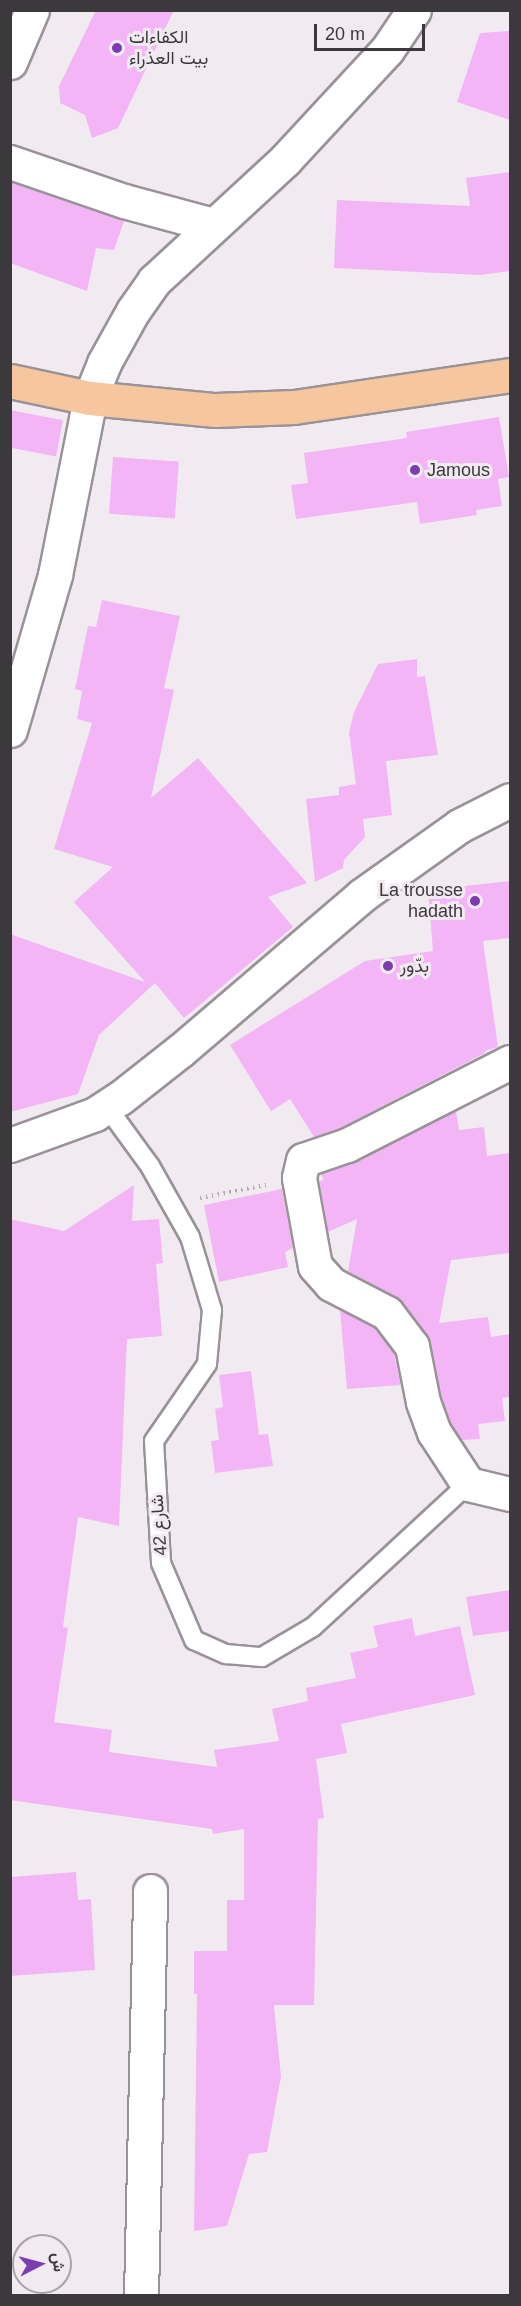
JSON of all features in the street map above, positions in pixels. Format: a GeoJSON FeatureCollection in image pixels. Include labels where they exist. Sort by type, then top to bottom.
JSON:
{"type":"FeatureCollection","features":[{"type":"Feature","properties":{"kind":"highway"},"geometry":{"type":"LineString","coordinates":[[10,381],[90,398],[215,410],[294,407],[510,375]]}},
{"type":"Feature","properties":{"kind":"street"},"geometry":{"type":"LineString","coordinates":[[10,62],[32,10]]}},
{"type":"Feature","properties":{"kind":"street"},"geometry":{"type":"LineString","coordinates":[[10,730],[55,575],[90,398],[104,363],[138,303],[175,259],[285,160],[387,50],[414,10]]}},
{"type":"Feature","properties":{"kind":"street"},"geometry":{"type":"LineString","coordinates":[[10,162],[124,201],[213,225]]}},
{"type":"Feature","properties":{"kind":"street"},"geometry":{"type":"LineString","coordinates":[[10,1145],[77,1122],[107,1107],[181,1050],[361,896],[459,826],[510,800]]}},
{"type":"Feature","properties":{"kind":"street"},"geometry":{"type":"LineString","coordinates":[[510,1062],[346,1145],[303,1160],[299,1178],[315,1266],[332,1284],[387,1313],[412,1346],[423,1402],[434,1432],[468,1484],[510,1494]]}},
{"type":"Feature","properties":{"kind":"street"},"geometry":{"type":"LineString","coordinates":[[141,2295],[150,1891]]}},
{"type":"Feature","properties":{"kind":"lane","name":"شارع 42"},"geometry":{"type":"LineString","coordinates":[[107,1107],[150,1166],[190,1237],[212,1310],[207,1364],[154,1441],[161,1563],[194,1640],[226,1654],[262,1657],[313,1627],[468,1484]]}},
{"type":"Feature","properties":{"kind":"path"},"geometry":{"type":"LineString","coordinates":[[170,1204],[299,1178]]}},
{"type":"Feature","properties":{"kind":"building","name":"الكفاءات بيت العذراء"},"geometry":{"type":"Polygon","coordinates":[[[96,10],[174,10],[118,128],[92,138],[85,115],[60,103],[59,86],[96,10]]]}},
{"type":"Feature","properties":{"kind":"building"},"geometry":{"type":"Polygon","coordinates":[[[510,31],[510,120],[457,102],[480,33],[510,31]]]}},
{"type":"Feature","properties":{"kind":"building"},"geometry":{"type":"Polygon","coordinates":[[[510,172],[510,271],[480,275],[334,268],[337,200],[470,206],[466,178],[510,172]]]}},
{"type":"Feature","properties":{"kind":"building"},"geometry":{"type":"Polygon","coordinates":[[[10,182],[124,221],[114,250],[96,248],[87,291],[10,263],[10,182]]]}},
{"type":"Feature","properties":{"kind":"building"},"geometry":{"type":"Polygon","coordinates":[[[10,410],[63,420],[56,457],[10,448],[10,410]]]}},
{"type":"Feature","properties":{"kind":"building"},"geometry":{"type":"Polygon","coordinates":[[[499,417],[509,477],[498,479],[502,506],[476,510],[477,515],[420,524],[417,502],[296,519],[291,485],[308,483],[304,453],[407,438],[406,432],[499,417]]]}},
{"type":"Feature","properties":{"kind":"building"},"geometry":{"type":"Polygon","coordinates":[[[113,457],[179,462],[175,518],[109,514],[113,457]]]}},
{"type":"Feature","properties":{"kind":"building"},"geometry":{"type":"Polygon","coordinates":[[[102,600],[180,616],[164,688],[174,690],[151,798],[198,758],[307,883],[268,897],[293,927],[184,1018],[155,983],[99,1035],[78,1094],[10,1112],[10,934],[145,982],[74,902],[113,867],[54,849],[92,723],[77,719],[82,691],[75,689],[88,626],[96,627],[102,600]]]}},
{"type":"Feature","properties":{"kind":"building"},"geometry":{"type":"Polygon","coordinates":[[[417,659],[417,677],[425,676],[438,755],[386,761],[392,815],[363,819],[365,837],[344,860],[343,868],[315,882],[306,799],[339,795],[339,787],[356,784],[349,733],[354,712],[378,664],[417,659]]]}},
{"type":"Feature","properties":{"kind":"building"},"geometry":{"type":"Polygon","coordinates":[[[510,881],[510,938],[483,941],[498,1047],[485,1051],[340,1128],[314,1137],[290,1099],[271,1111],[230,1045],[365,961],[433,951],[428,890],[510,881]]]}},
{"type":"Feature","properties":{"kind":"building"},"geometry":{"type":"Polygon","coordinates":[[[456,1111],[459,1130],[484,1127],[487,1156],[510,1153],[510,1253],[451,1260],[439,1323],[488,1317],[491,1337],[510,1334],[510,1397],[502,1398],[505,1421],[478,1424],[480,1439],[462,1440],[451,1424],[441,1397],[427,1335],[396,1297],[348,1271],[357,1219],[328,1232],[319,1181],[324,1180],[321,1174],[355,1162],[456,1111]]]}},
{"type":"Feature","properties":{"kind":"building"},"geometry":{"type":"Polygon","coordinates":[[[134,1185],[132,1221],[159,1219],[163,1263],[156,1264],[162,1336],[127,1339],[119,1526],[78,1517],[63,1627],[68,1628],[54,1722],[112,1730],[109,1752],[217,1767],[214,1750],[279,1741],[272,1709],[308,1701],[306,1688],[356,1678],[350,1653],[378,1647],[373,1626],[412,1618],[415,1636],[460,1626],[475,1695],[341,1724],[347,1753],[316,1759],[324,1818],[318,1819],[314,2005],[274,2005],[281,2077],[267,2152],[249,2154],[227,2226],[194,2231],[197,1994],[194,1994],[194,1951],[227,1951],[227,1900],[244,1900],[244,1829],[213,1834],[212,1829],[10,1800],[10,1219],[64,1231],[134,1185]]]}},
{"type":"Feature","properties":{"kind":"building"},"geometry":{"type":"Polygon","coordinates":[[[282,1189],[293,1248],[285,1252],[288,1267],[219,1282],[204,1205],[282,1189]]]}},
{"type":"Feature","properties":{"kind":"building"},"geometry":{"type":"Polygon","coordinates":[[[340,1310],[375,1328],[394,1354],[401,1385],[347,1389],[340,1310]]]}},
{"type":"Feature","properties":{"kind":"building"},"geometry":{"type":"Polygon","coordinates":[[[251,1371],[259,1435],[268,1434],[273,1466],[215,1473],[211,1441],[219,1440],[215,1409],[223,1407],[219,1375],[251,1371]]]}},
{"type":"Feature","properties":{"kind":"building"},"geometry":{"type":"Polygon","coordinates":[[[510,1590],[510,1631],[473,1636],[466,1597],[510,1590]]]}},
{"type":"Feature","properties":{"kind":"building"},"geometry":{"type":"Polygon","coordinates":[[[76,1872],[78,1900],[91,1899],[95,1970],[10,1976],[10,1877],[76,1872]]]}},
{"type":"Feature","properties":{"kind":"place","name":"الكفاءات بيت العذراء"},"geometry":{"type":"Point","coordinates":[117,48]}},
{"type":"Feature","properties":{"kind":"place","name":"Jamous"},"geometry":{"type":"Point","coordinates":[415,470]}},
{"type":"Feature","properties":{"kind":"place","name":"La trousse hadath"},"geometry":{"type":"Point","coordinates":[475,901]}},
{"type":"Feature","properties":{"kind":"place","name":"بدّور"},"geometry":{"type":"Point","coordinates":[388,966]}}]}
